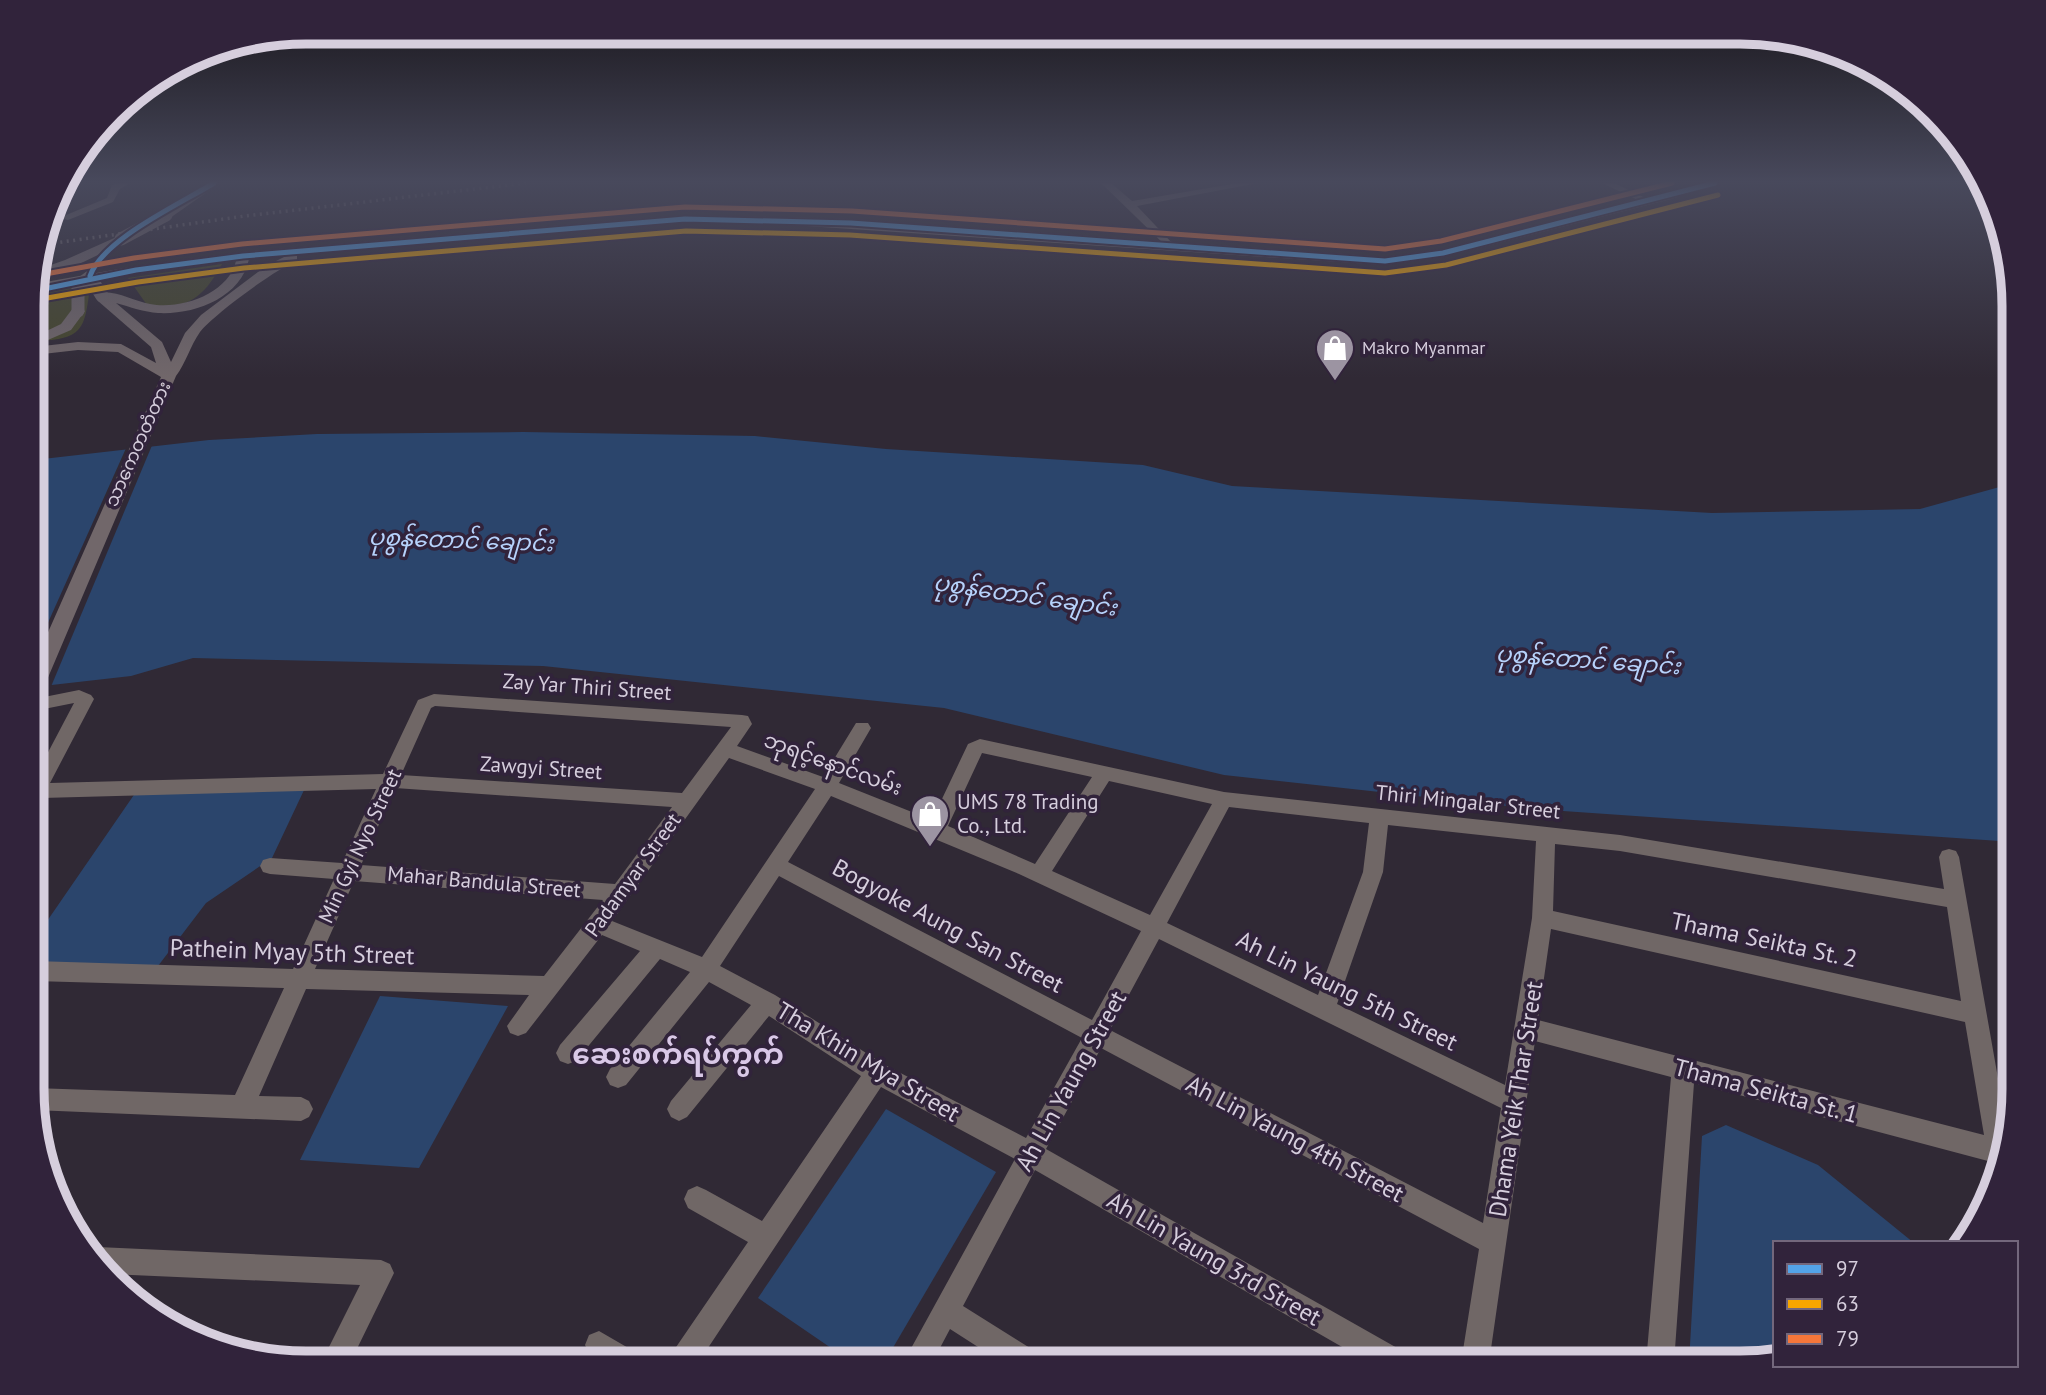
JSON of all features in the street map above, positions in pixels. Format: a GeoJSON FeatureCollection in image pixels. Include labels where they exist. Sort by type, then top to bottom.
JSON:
{"type":"FeatureCollection","features":[{"type":"Feature","properties":{"kind":"main road"},"geometry":{"type":"LineString","coordinates":[[46,271],[102,248]]}},
{"type":"Feature","properties":{"kind":"main road"},"geometry":{"type":"LineString","coordinates":[[44,337],[69,325],[78,311],[78,286],[112,248]]}},
{"type":"Feature","properties":{"kind":"main road"},"geometry":{"type":"LineString","coordinates":[[44,287],[136,270],[243,256],[349,248]]}},
{"type":"Feature","properties":{"kind":"main road"},"geometry":{"type":"LineString","coordinates":[[1196,248],[1359,261],[1416,258],[1463,248]]}},
{"type":"Feature","properties":{"kind":"main road"},"geometry":{"type":"LineString","coordinates":[[44,350],[78,346],[121,348],[169,376],[184,355],[194,330],[205,317],[238,295],[261,274],[284,261],[339,249]]}},
{"type":"Feature","properties":{"kind":"main road"},"geometry":{"type":"LineString","coordinates":[[261,274],[264,254]]}},
{"type":"Feature","properties":{"kind":"main road"},"geometry":{"type":"LineString","coordinates":[[102,296],[156,309],[188,307],[224,288],[238,272],[243,256]]}},
{"type":"Feature","properties":{"kind":"main road","name":"သာကေတတံတား"},"geometry":{"type":"LineString","coordinates":[[44,664],[169,376],[157,345],[102,296],[92,270]]}},
{"type":"Feature","properties":{"kind":"street"},"geometry":{"type":"LineString","coordinates":[[44,703],[79,696],[85,699],[44,776]]}},
{"type":"Feature","properties":{"kind":"street","name":"Zay Yar Thiri Street"},"geometry":{"type":"LineString","coordinates":[[429,701],[742,721]]}},
{"type":"Feature","properties":{"kind":"street","name":"Min Gyi Nyo Street"},"geometry":{"type":"LineString","coordinates":[[241,1108],[424,704],[429,701]]}},
{"type":"Feature","properties":{"kind":"street","name":"Padamyar Street"},"geometry":{"type":"LineString","coordinates":[[517,1026],[598,924],[743,724],[742,721]]}},
{"type":"Feature","properties":{"kind":"street"},"geometry":{"type":"LineString","coordinates":[[618,1077],[706,969],[829,785],[862,728]]}},
{"type":"Feature","properties":{"kind":"street","name":"Thiri Mingalar Street"},"geometry":{"type":"LineString","coordinates":[[937,829],[977,746],[1223,799],[1546,833],[1956,900]]}},
{"type":"Feature","properties":{"kind":"street","name":"ဘုရင့်နောင်လမ်း"},"geometry":{"type":"LineString","coordinates":[[724,749],[829,785],[937,829],[1154,927]]}},
{"type":"Feature","properties":{"kind":"street"},"geometry":{"type":"LineString","coordinates":[[1039,875],[1105,772]]}},
{"type":"Feature","properties":{"kind":"street","name":"Zawgyi Street"},"geometry":{"type":"LineString","coordinates":[[44,793],[391,781],[687,800]]}},
{"type":"Feature","properties":{"kind":"street","name":"Ah Lin Yaung Street"},"geometry":{"type":"LineString","coordinates":[[924,1351],[1223,799]]}},
{"type":"Feature","properties":{"kind":"street"},"geometry":{"type":"LineString","coordinates":[[1324,1010],[1373,872],[1379,816]]}},
{"type":"Feature","properties":{"kind":"street","name":"Dhama Yeik Thar Street"},"geometry":{"type":"LineString","coordinates":[[1477,1351],[1542,918],[1546,833]]}},
{"type":"Feature","properties":{"kind":"street"},"geometry":{"type":"LineString","coordinates":[[1949,857],[1993,1126],[1998,1137]]}},
{"type":"Feature","properties":{"kind":"street","name":"Bogyoke Aung San Street"},"geometry":{"type":"LineString","coordinates":[[775,865],[1096,1034]]}},
{"type":"Feature","properties":{"kind":"street","name":"Mahar Bandula Street"},"geometry":{"type":"LineString","coordinates":[[270,866],[620,893]]}},
{"type":"Feature","properties":{"kind":"street","name":"Thama Seikta St. 2"},"geometry":{"type":"LineString","coordinates":[[1542,918],[1974,1014]]}},
{"type":"Feature","properties":{"kind":"street","name":"Tha Khin Mya Street"},"geometry":{"type":"LineString","coordinates":[[598,924],[706,969],[767,1002],[877,1073],[1031,1154]]}},
{"type":"Feature","properties":{"kind":"street","name":"Ah Lin Yaung 5th Street"},"geometry":{"type":"LineString","coordinates":[[1154,927],[1516,1103]]}},
{"type":"Feature","properties":{"kind":"street"},"geometry":{"type":"LineString","coordinates":[[568,1052],[657,947]]}},
{"type":"Feature","properties":{"kind":"street","name":"Pathein Myay 5th Street"},"geometry":{"type":"LineString","coordinates":[[44,971],[549,986]]}},
{"type":"Feature","properties":{"kind":"street"},"geometry":{"type":"LineString","coordinates":[[679,1109],[767,1002]]}},
{"type":"Feature","properties":{"kind":"street","name":"Thama Seikta St. 1"},"geometry":{"type":"LineString","coordinates":[[1527,1028],[1995,1151]]}},
{"type":"Feature","properties":{"kind":"street","name":"Ah Lin Yaung 4th Street"},"geometry":{"type":"LineString","coordinates":[[1096,1034],[1494,1243]]}},
{"type":"Feature","properties":{"kind":"street"},"geometry":{"type":"LineString","coordinates":[[1661,1351],[1683,1069]]}},
{"type":"Feature","properties":{"kind":"street"},"geometry":{"type":"LineString","coordinates":[[690,1351],[877,1073]]}},
{"type":"Feature","properties":{"kind":"street"},"geometry":{"type":"LineString","coordinates":[[44,1099],[301,1109]]}},
{"type":"Feature","properties":{"kind":"street","name":"Ah Lin Yaung 3rd Street"},"geometry":{"type":"LineString","coordinates":[[1031,1154],[1375,1351]]}},
{"type":"Feature","properties":{"kind":"street"},"geometry":{"type":"LineString","coordinates":[[697,1199],[766,1238]]}},
{"type":"Feature","properties":{"kind":"street"},"geometry":{"type":"LineString","coordinates":[[108,1260],[382,1273],[341,1351]]}},
{"type":"Feature","properties":{"kind":"street"},"geometry":{"type":"LineString","coordinates":[[946,1311],[1009,1351]]}},
{"type":"Feature","properties":{"kind":"street"},"geometry":{"type":"LineString","coordinates":[[599,1345],[608,1351]]}},
{"type":"Feature","properties":{"kind":"green space"},"geometry":{"type":"Polygon","coordinates":[[[222,264],[201,293],[192,300],[173,306],[147,305],[128,278],[222,264]]]}},
{"type":"Feature","properties":{"kind":"green space"},"geometry":{"type":"Polygon","coordinates":[[[91,281],[87,309],[80,328],[65,338],[44,340],[44,289],[91,281]]]}},
{"type":"Feature","properties":{"kind":"water","name":"ပုစွန်တောင် ချောင်း"},"geometry":{"type":"Polygon","coordinates":[[[523,432],[755,436],[886,449],[1143,465],[1232,486],[1712,513],[1920,509],[2002,486],[2002,841],[1534,809],[1224,775],[944,708],[543,666],[193,658],[131,676],[44,686],[44,459],[209,440],[317,434],[523,432]]]}},
{"type":"Feature","properties":{"kind":"water"},"geometry":{"type":"Polygon","coordinates":[[[305,788],[272,858],[206,903],[158,966],[44,965],[44,925],[138,789],[305,788]]]}},
{"type":"Feature","properties":{"kind":"water"},"geometry":{"type":"Polygon","coordinates":[[[380,996],[508,1006],[419,1168],[300,1160],[380,996]]]}},
{"type":"Feature","properties":{"kind":"water"},"geometry":{"type":"Polygon","coordinates":[[[886,1109],[996,1172],[891,1351],[835,1351],[758,1298],[886,1109]]]}},
{"type":"Feature","properties":{"kind":"water"},"geometry":{"type":"Polygon","coordinates":[[[1726,1125],[1818,1165],[1912,1241],[1773,1241],[1773,1349],[1690,1351],[1702,1136],[1726,1125]]]}},
{"type":"Feature","properties":{"kind":"pier"},"geometry":{"type":"Polygon","coordinates":[[[153,443],[50,689],[44,689],[44,632],[127,446],[153,443]]]}},
{"type":"Feature","properties":{"kind":"transit line","name":"97"},"geometry":{"type":"LineString","coordinates":[[90,276],[94,265],[108,248]]}},
{"type":"Feature","properties":{"kind":"transit line","name":"79"},"geometry":{"type":"LineString","coordinates":[[46,274],[210,248]]}},
{"type":"Feature","properties":{"kind":"transit line","name":"97"},"geometry":{"type":"LineString","coordinates":[[44,289],[136,270],[243,256],[337,248]]}},
{"type":"Feature","properties":{"kind":"transit line","name":"63"},"geometry":{"type":"LineString","coordinates":[[44,299],[138,282],[244,268],[482,248]]}},
{"type":"Feature","properties":{"kind":"transit line","name":"63"},"geometry":{"type":"LineString","coordinates":[[1034,248],[1385,273],[1446,265],[1512,248]]}},
{"type":"Feature","properties":{"kind":"transit line","name":"97"},"geometry":{"type":"LineString","coordinates":[[1204,248],[1385,261],[1462,248]]}},
{"type":"Feature","properties":{"kind":"transit line","name":"79"},"geometry":{"type":"LineString","coordinates":[[1372,248],[1391,248]]}},
{"type":"Feature","properties":{"kind":"place","name":"Makro Myanmar"},"geometry":{"type":"Point","coordinates":[1335,382]}},
{"type":"Feature","properties":{"kind":"place","name":"UMS 78 Trading Co., Ltd."},"geometry":{"type":"Point","coordinates":[930,848]}},
{"type":"Feature","properties":{"kind":"district","name":"ဆေးစက်ရပ်ကွက်"},"geometry":{"type":"Point","coordinates":[678,1054]}}]}
